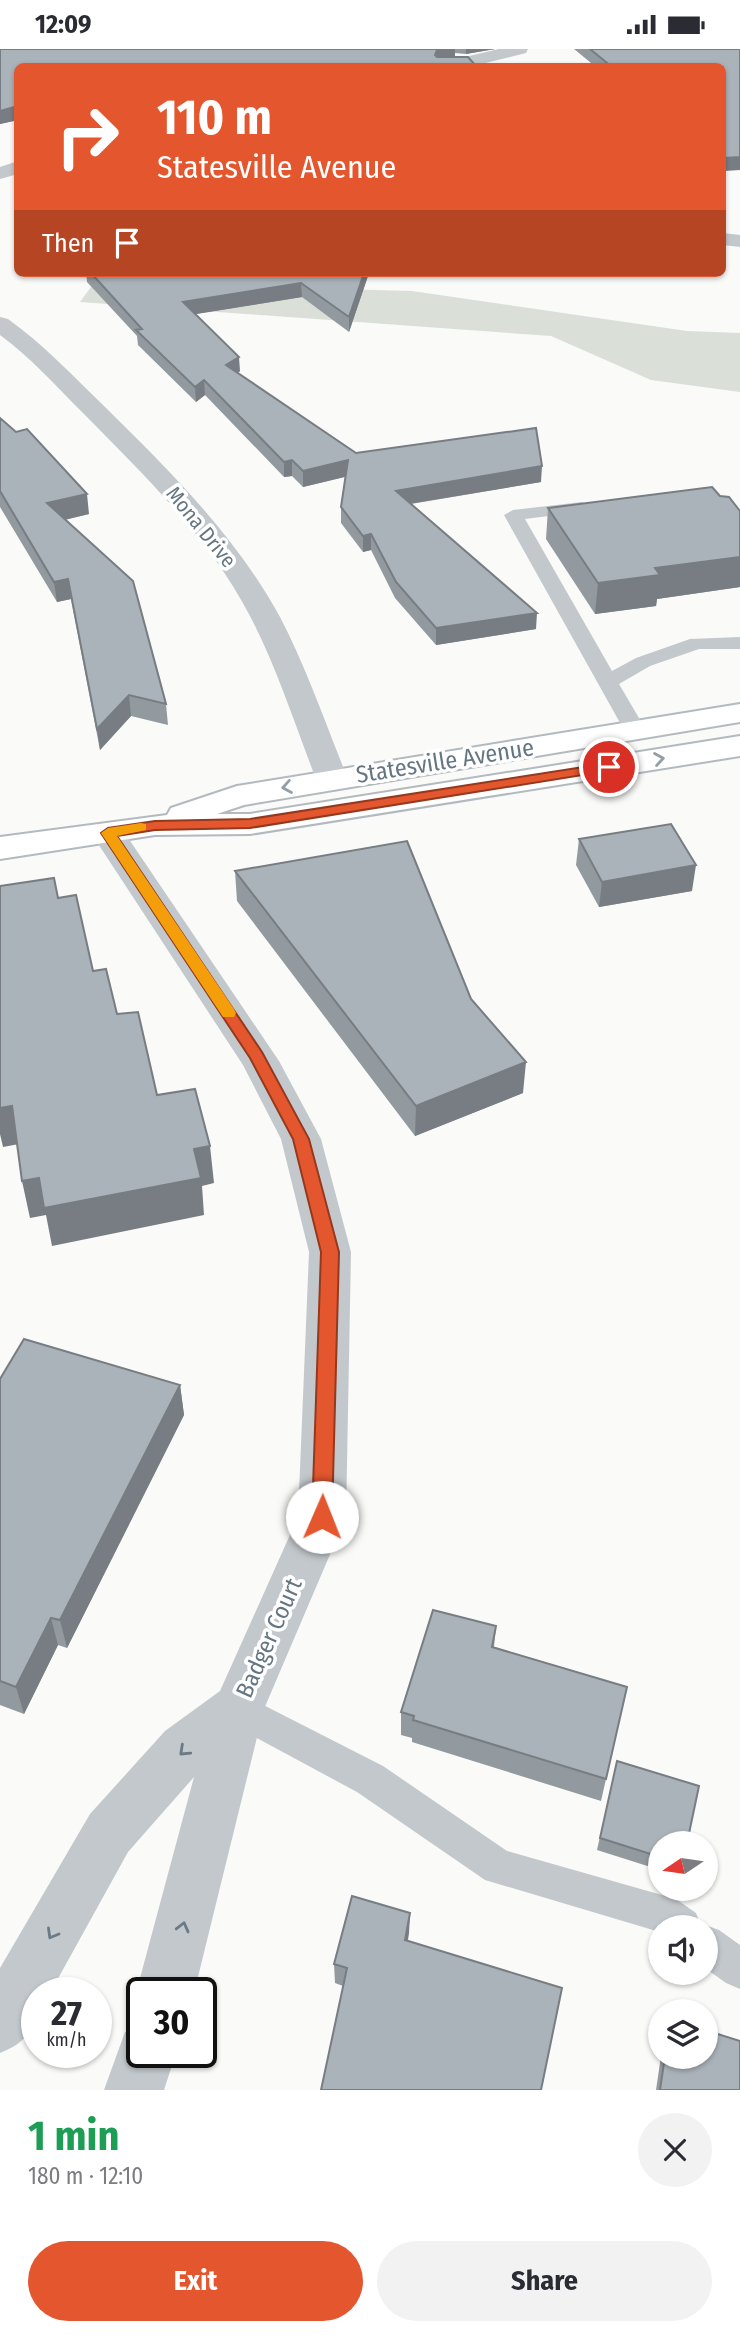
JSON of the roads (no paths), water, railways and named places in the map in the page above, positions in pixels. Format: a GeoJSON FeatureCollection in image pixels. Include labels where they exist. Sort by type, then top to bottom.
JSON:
{"type":"FeatureCollection","features":[{"type":"Feature","properties":{"kind":"main road","name":"Statesville Avenue"},"geometry":{"type":"LineString","coordinates":[[155,825],[237,796],[740,713]]}},
{"type":"Feature","properties":{"kind":"main road","name":"Statesville Avenue"},"geometry":{"type":"LineString","coordinates":[[0,848],[155,825],[250,824],[740,746]]}},
{"type":"Feature","properties":{"kind":"street"},"geometry":{"type":"LineString","coordinates":[[460,63],[514,50]]}},
{"type":"Feature","properties":{"kind":"street","name":"Mona Drive"},"geometry":{"type":"LineString","coordinates":[[0,324],[36,351],[71,386],[197,518],[224,552],[253,596],[278,645],[332,779]]}},
{"type":"Feature","properties":{"kind":"street","name":"Badger Court"},"geometry":{"type":"LineString","coordinates":[[108,833],[260,1061],[301,1139],[330,1252],[322,1517],[238,1709],[169,1977]]}},
{"type":"Feature","properties":{"kind":"street","name":"Badger Court"},"geometry":{"type":"LineString","coordinates":[[0,2024],[108,1833],[184,1749],[238,1709]]}},
{"type":"Feature","properties":{"kind":"street"},"geometry":{"type":"LineString","coordinates":[[134,2090],[141,2068]]}},
{"type":"Feature","properties":{"kind":"lane"},"geometry":{"type":"LineString","coordinates":[[599,506],[513,515],[635,730]]}},
{"type":"Feature","properties":{"kind":"lane"},"geometry":{"type":"LineString","coordinates":[[607,682],[643,662],[697,643],[740,643]]}},
{"type":"Feature","properties":{"kind":"lane"},"geometry":{"type":"LineString","coordinates":[[238,1709],[370,1779],[498,1867],[665,1915]]}},
{"type":"Feature","properties":{"kind":"lane"},"geometry":{"type":"LineString","coordinates":[[718,1953],[740,1969]]}}]}
